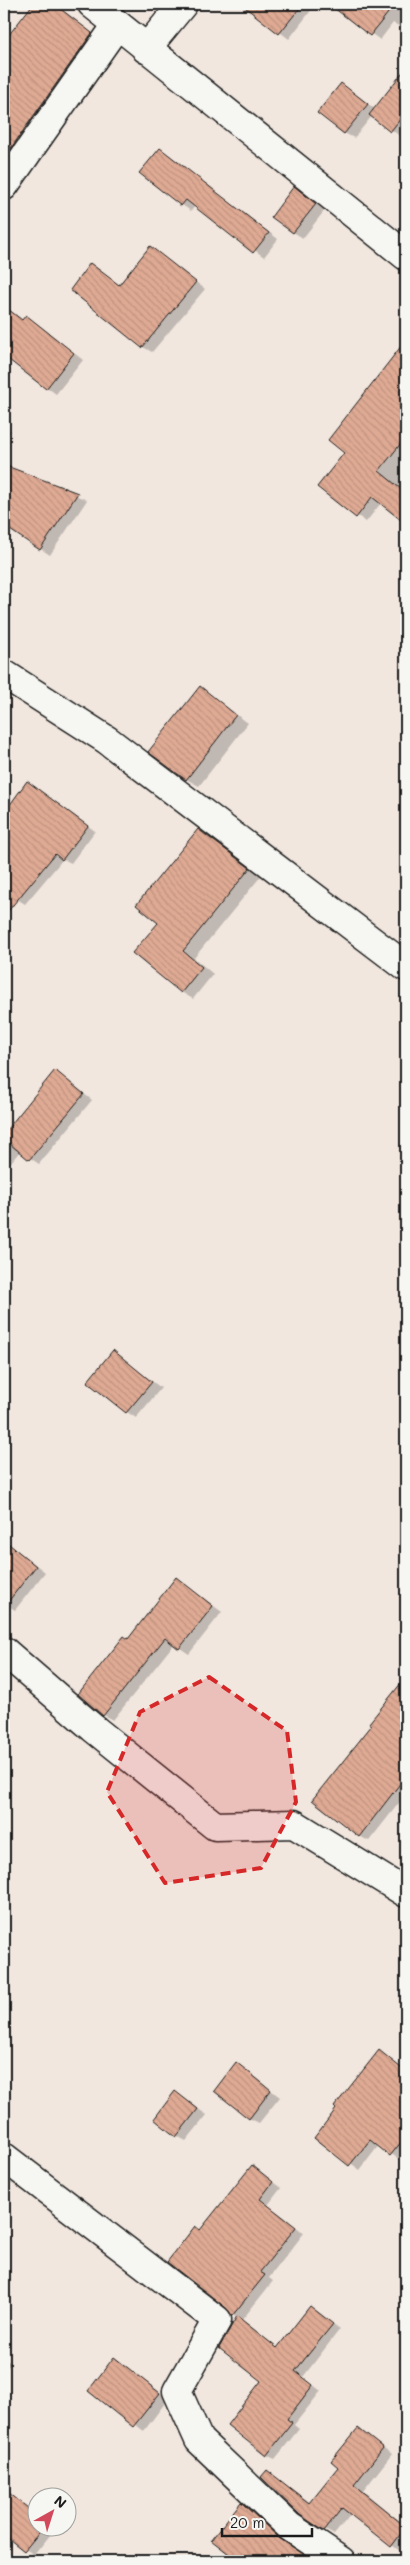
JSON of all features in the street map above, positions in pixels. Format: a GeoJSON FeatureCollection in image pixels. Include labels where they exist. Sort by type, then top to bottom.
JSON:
{"type":"FeatureCollection","features":[{"type":"Feature","properties":{"kind":"street"},"geometry":{"type":"LineString","coordinates":[[92,4],[406,256]]}},
{"type":"Feature","properties":{"kind":"street"},"geometry":{"type":"LineString","coordinates":[[146,49],[182,4]]}},
{"type":"Feature","properties":{"kind":"street"},"geometry":{"type":"LineString","coordinates":[[4,186],[117,25]]}},
{"type":"Feature","properties":{"kind":"street"},"geometry":{"type":"LineString","coordinates":[[4,674],[106,740],[406,967]]}},
{"type":"Feature","properties":{"kind":"street"},"geometry":{"type":"LineString","coordinates":[[4,1652],[93,1728],[215,1826],[294,1824],[406,1893]]}},
{"type":"Feature","properties":{"kind":"street"},"geometry":{"type":"LineString","coordinates":[[4,2157],[217,2320],[177,2391],[199,2440],[290,2527],[341,2561]]}},
{"type":"Feature","properties":{"kind":"highlighted area"},"geometry":{"type":"Polygon","coordinates":[[[209,1677],[287,1731],[296,1802],[261,1868],[165,1883],[107,1792],[140,1712],[209,1677]]]}},
{"type":"Feature","properties":{"kind":"building"},"geometry":{"type":"Polygon","coordinates":[[[33,4],[54,4],[92,33],[4,158],[4,41],[33,4]]]}},
{"type":"Feature","properties":{"kind":"building"},"geometry":{"type":"Polygon","coordinates":[[[241,4],[303,4],[279,34],[241,4]]]}},
{"type":"Feature","properties":{"kind":"building"},"geometry":{"type":"Polygon","coordinates":[[[329,4],[395,4],[370,36],[329,4]]]}},
{"type":"Feature","properties":{"kind":"building"},"geometry":{"type":"Polygon","coordinates":[[[406,68],[406,112],[390,132],[369,115],[406,68]]]}},
{"type":"Feature","properties":{"kind":"building"},"geometry":{"type":"Polygon","coordinates":[[[341,83],[368,104],[344,134],[317,113],[341,83]]]}},
{"type":"Feature","properties":{"kind":"building"},"geometry":{"type":"Polygon","coordinates":[[[160,148],[269,233],[253,253],[186,200],[181,206],[139,173],[160,148]]]}},
{"type":"Feature","properties":{"kind":"building"},"geometry":{"type":"Polygon","coordinates":[[[294,186],[316,204],[293,233],[271,217],[294,186]]]}},
{"type":"Feature","properties":{"kind":"building"},"geometry":{"type":"Polygon","coordinates":[[[150,246],[196,282],[142,348],[70,290],[90,263],[119,285],[150,246]]]}},
{"type":"Feature","properties":{"kind":"building"},"geometry":{"type":"Polygon","coordinates":[[[4,306],[22,320],[26,315],[74,353],[46,389],[4,356],[4,306]]]}},
{"type":"Feature","properties":{"kind":"building"},"geometry":{"type":"Polygon","coordinates":[[[406,340],[406,437],[379,471],[406,493],[406,524],[372,497],[356,518],[317,487],[344,453],[328,440],[406,340]]]}},
{"type":"Feature","properties":{"kind":"building"},"geometry":{"type":"Polygon","coordinates":[[[4,465],[78,493],[40,550],[4,526],[4,465]]]}},
{"type":"Feature","properties":{"kind":"building"},"geometry":{"type":"Polygon","coordinates":[[[200,686],[236,715],[186,780],[148,752],[200,686]]]}},
{"type":"Feature","properties":{"kind":"building"},"geometry":{"type":"Polygon","coordinates":[[[27,781],[88,826],[62,860],[55,854],[4,916],[4,813],[27,781]]]}},
{"type":"Feature","properties":{"kind":"building"},"geometry":{"type":"Polygon","coordinates":[[[198,829],[250,868],[183,951],[202,967],[181,993],[132,953],[158,923],[136,905],[198,829]]]}},
{"type":"Feature","properties":{"kind":"building"},"geometry":{"type":"Polygon","coordinates":[[[55,1070],[84,1094],[29,1160],[4,1139],[4,1133],[55,1070]]]}},
{"type":"Feature","properties":{"kind":"building"},"geometry":{"type":"Polygon","coordinates":[[[113,1350],[152,1382],[126,1413],[87,1382],[113,1350]]]}},
{"type":"Feature","properties":{"kind":"building"},"geometry":{"type":"Polygon","coordinates":[[[4,1540],[36,1566],[4,1607],[4,1540]]]}},
{"type":"Feature","properties":{"kind":"building"},"geometry":{"type":"Polygon","coordinates":[[[176,1577],[213,1606],[179,1649],[165,1638],[103,1716],[78,1694],[124,1636],[128,1639],[176,1577]]]}},
{"type":"Feature","properties":{"kind":"building"},"geometry":{"type":"Polygon","coordinates":[[[406,1677],[406,1776],[359,1837],[312,1800],[372,1725],[369,1723],[406,1677]]]}},
{"type":"Feature","properties":{"kind":"building"},"geometry":{"type":"Polygon","coordinates":[[[379,2050],[406,2072],[406,2136],[390,2156],[370,2140],[349,2166],[314,2138],[336,2109],[334,2107],[379,2050]]]}},
{"type":"Feature","properties":{"kind":"building"},"geometry":{"type":"Polygon","coordinates":[[[236,2062],[271,2090],[249,2119],[214,2091],[236,2062]]]}},
{"type":"Feature","properties":{"kind":"building"},"geometry":{"type":"Polygon","coordinates":[[[175,2091],[198,2109],[176,2137],[154,2119],[175,2091]]]}},
{"type":"Feature","properties":{"kind":"building"},"geometry":{"type":"Polygon","coordinates":[[[252,2165],[273,2182],[260,2199],[296,2227],[260,2272],[265,2275],[232,2316],[226,2308],[167,2262],[195,2226],[200,2230],[252,2165]]]}},
{"type":"Feature","properties":{"kind":"building"},"geometry":{"type":"Polygon","coordinates":[[[310,2306],[333,2324],[295,2371],[313,2385],[287,2419],[292,2423],[266,2456],[227,2425],[261,2381],[219,2348],[237,2316],[277,2348],[310,2306]]]}},
{"type":"Feature","properties":{"kind":"building"},"geometry":{"type":"Polygon","coordinates":[[[114,2357],[160,2393],[133,2427],[88,2391],[114,2357]]]}},
{"type":"Feature","properties":{"kind":"building"},"geometry":{"type":"Polygon","coordinates":[[[358,2428],[383,2448],[354,2485],[406,2527],[391,2547],[342,2508],[324,2531],[300,2515],[261,2477],[267,2470],[309,2503],[338,2467],[331,2461],[358,2428]]]}},
{"type":"Feature","properties":{"kind":"building"},"geometry":{"type":"Polygon","coordinates":[[[4,2489],[28,2508],[28,2538],[35,2538],[24,2551],[4,2535],[4,2489]]]}},
{"type":"Feature","properties":{"kind":"building"},"geometry":{"type":"Polygon","coordinates":[[[241,2502],[279,2538],[305,2555],[300,2561],[238,2561],[211,2540],[241,2502]]]}}]}
